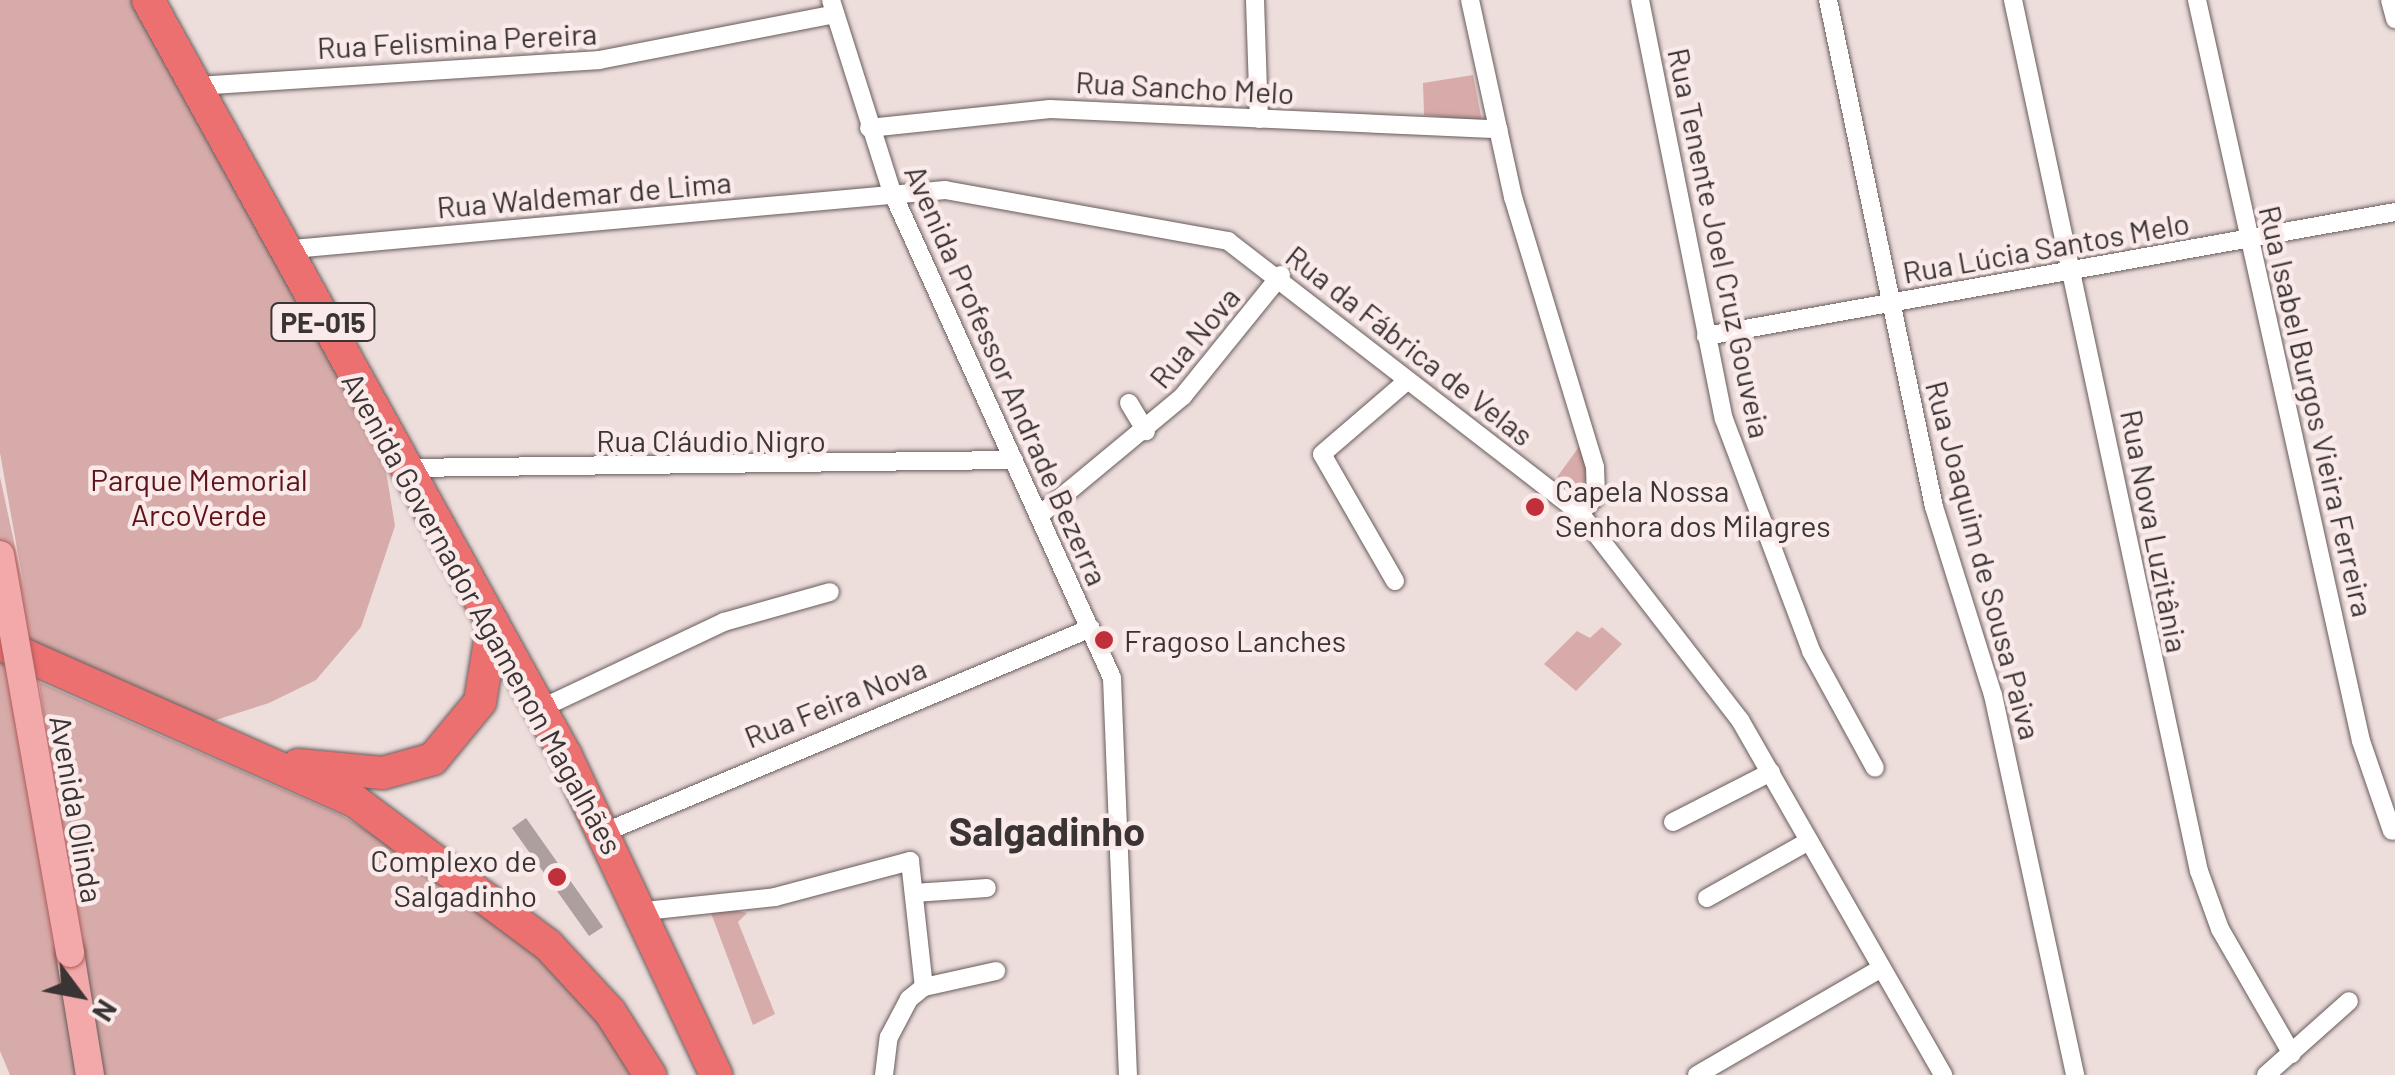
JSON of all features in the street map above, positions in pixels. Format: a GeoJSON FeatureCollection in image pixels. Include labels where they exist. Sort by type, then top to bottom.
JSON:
{"type":"FeatureCollection","features":[{"type":"Feature","properties":{"kind":"highway","name":"Avenida Governador Agamenon Magalhães"},"geometry":{"type":"LineString","coordinates":[[148,0],[198,86],[281,250],[540,709],[644,910],[716,1075]]}},
{"type":"Feature","properties":{"kind":"highway"},"geometry":{"type":"LineString","coordinates":[[278,764],[383,773],[433,760],[480,702],[493,623]]}},
{"type":"Feature","properties":{"kind":"highway"},"geometry":{"type":"LineString","coordinates":[[0,644],[278,764],[356,802],[490,894],[592,991],[650,1075]]}},
{"type":"Feature","properties":{"kind":"main road","name":"Avenida Olinda"},"geometry":{"type":"LineString","coordinates":[[0,555],[90,1075]]}},
{"type":"Feature","properties":{"kind":"street"},"geometry":{"type":"LineString","coordinates":[[1255,0],[1259,118]]}},
{"type":"Feature","properties":{"kind":"street"},"geometry":{"type":"LineString","coordinates":[[1470,0],[1499,129],[1595,468],[1596,496],[1580,513]]}},
{"type":"Feature","properties":{"kind":"street","name":"Rua Tenente Joel Cruz Gouveia"},"geometry":{"type":"LineString","coordinates":[[1640,0],[1724,419],[1810,650],[1875,768]]}},
{"type":"Feature","properties":{"kind":"street","name":"Rua Joaquim de Sousa Paiva"},"geometry":{"type":"LineString","coordinates":[[1828,0],[1934,507],[1993,695],[2074,1075]]}},
{"type":"Feature","properties":{"kind":"street","name":"Rua Nova Luzitânia"},"geometry":{"type":"LineString","coordinates":[[2013,0],[2074,270],[2199,870],[2220,929],[2292,1054]]}},
{"type":"Feature","properties":{"kind":"street","name":"Rua Isabel Burgos Vieira Ferreira"},"geometry":{"type":"LineString","coordinates":[[2197,0],[2361,740],[2392,832]]}},
{"type":"Feature","properties":{"kind":"street"},"geometry":{"type":"LineString","coordinates":[[2390,0],[2395,20]]}},
{"type":"Feature","properties":{"kind":"street","name":"Rua Felismina Pereira"},"geometry":{"type":"LineString","coordinates":[[198,86],[599,60],[833,7]]}},
{"type":"Feature","properties":{"kind":"street","name":"Avenida Professor Andrade Bezerra"},"geometry":{"type":"LineString","coordinates":[[833,7],[892,192],[1112,678],[1128,1075]]}},
{"type":"Feature","properties":{"kind":"street","name":"Rua Sancho Melo"},"geometry":{"type":"LineString","coordinates":[[869,128],[1050,109],[1499,129]]}},
{"type":"Feature","properties":{"kind":"street","name":"Rua da Fábrica de Velas"},"geometry":{"type":"LineString","coordinates":[[892,192],[984,191],[1200,231],[1280,275],[1407,380],[1580,513],[1771,772],[1878,970],[1942,1075]]}},
{"type":"Feature","properties":{"kind":"street","name":"Rua Waldemar de Lima"},"geometry":{"type":"LineString","coordinates":[[281,250],[892,192]]}},
{"type":"Feature","properties":{"kind":"street","name":"Rua Lúcia Santos Melo"},"geometry":{"type":"LineString","coordinates":[[1706,336],[2395,212]]}},
{"type":"Feature","properties":{"kind":"street","name":"Rua Nova"},"geometry":{"type":"LineString","coordinates":[[1040,514],[1146,432],[1280,275]]}},
{"type":"Feature","properties":{"kind":"street"},"geometry":{"type":"LineString","coordinates":[[1395,581],[1322,454],[1407,380]]}},
{"type":"Feature","properties":{"kind":"street","name":"Rua Nova"},"geometry":{"type":"LineString","coordinates":[[1129,403],[1146,432]]}},
{"type":"Feature","properties":{"kind":"street","name":"Rua Cláudio Nigro"},"geometry":{"type":"LineString","coordinates":[[407,468],[1014,460]]}},
{"type":"Feature","properties":{"kind":"street"},"geometry":{"type":"LineString","coordinates":[[540,709],[724,622],[830,592]]}},
{"type":"Feature","properties":{"kind":"street","name":"Rua Feira Nova"},"geometry":{"type":"LineString","coordinates":[[602,833],[1091,628]]}},
{"type":"Feature","properties":{"kind":"street"},"geometry":{"type":"LineString","coordinates":[[1673,822],[1771,772]]}},
{"type":"Feature","properties":{"kind":"street"},"geometry":{"type":"LineString","coordinates":[[1707,898],[1809,841]]}},
{"type":"Feature","properties":{"kind":"street"},"geometry":{"type":"LineString","coordinates":[[644,910],[775,898],[911,862],[924,986]]}},
{"type":"Feature","properties":{"kind":"street"},"geometry":{"type":"LineString","coordinates":[[914,892],[987,888]]}},
{"type":"Feature","properties":{"kind":"street"},"geometry":{"type":"LineString","coordinates":[[1696,1075],[1878,970]]}},
{"type":"Feature","properties":{"kind":"street"},"geometry":{"type":"LineString","coordinates":[[884,1075],[896,1020],[924,986],[996,971]]}},
{"type":"Feature","properties":{"kind":"street"},"geometry":{"type":"LineString","coordinates":[[2266,1075],[2349,1001]]}},
{"type":"Feature","properties":{"kind":"green space","name":"Parque Memorial ArcoVerde"},"geometry":{"type":"Polygon","coordinates":[[[0,0],[135,0],[379,428],[395,526],[361,627],[316,680],[269,703],[203,724],[0,628],[0,477],[24,588],[0,453],[0,0]]]}},
{"type":"Feature","properties":{"kind":"green space"},"geometry":{"type":"Polygon","coordinates":[[[1473,75],[1482,121],[1424,115],[1423,83],[1473,75]]]}},
{"type":"Feature","properties":{"kind":"green space"},"geometry":{"type":"Polygon","coordinates":[[[1579,447],[1591,467],[1581,492],[1557,477],[1579,447]]]}},
{"type":"Feature","properties":{"kind":"green space"},"geometry":{"type":"Polygon","coordinates":[[[1602,627],[1622,644],[1576,691],[1544,664],[1577,631],[1590,638],[1602,627]]]}},
{"type":"Feature","properties":{"kind":"green space"},"geometry":{"type":"Polygon","coordinates":[[[0,661],[25,674],[82,1075],[10,1075],[0,1051],[0,661]]]}},
{"type":"Feature","properties":{"kind":"green space"},"geometry":{"type":"Polygon","coordinates":[[[39,682],[341,815],[539,935],[646,1075],[97,1075],[39,682]]]}},
{"type":"Feature","properties":{"kind":"green space"},"geometry":{"type":"Polygon","coordinates":[[[708,905],[747,913],[738,922],[775,1014],[753,1025],[708,905]]]}},
{"type":"Feature","properties":{"kind":"building","name":"Complexo de Salgadinho"},"geometry":{"type":"Polygon","coordinates":[[[526,818],[603,927],[589,936],[512,828],[526,818]]]}},
{"type":"Feature","properties":{"kind":"place","name":"Capela Nossa Senhora dos Milagres"},"geometry":{"type":"Point","coordinates":[1535,507]}},
{"type":"Feature","properties":{"kind":"place","name":"Fragoso Lanches"},"geometry":{"type":"Point","coordinates":[1104,640]}},
{"type":"Feature","properties":{"kind":"place","name":"Complexo de Salgadinho"},"geometry":{"type":"Point","coordinates":[557,877]}},
{"type":"Feature","properties":{"kind":"district","name":"Salgadinho"},"geometry":{"type":"Point","coordinates":[1047,830]}}]}
